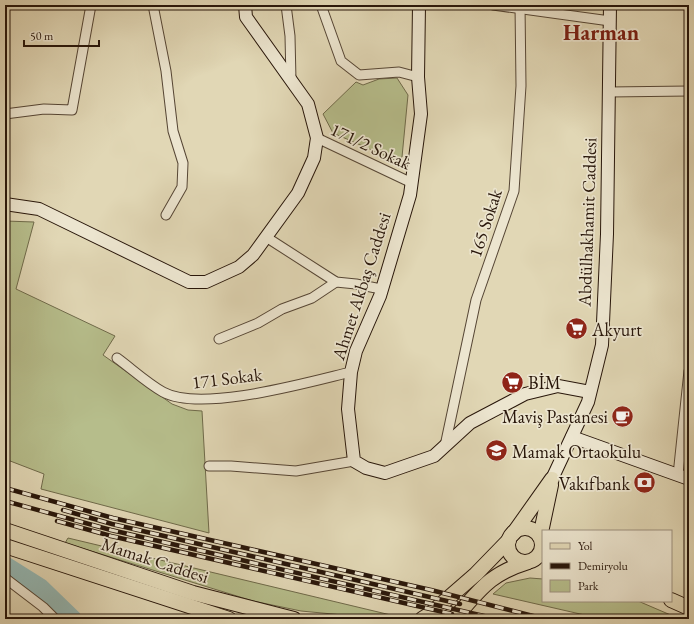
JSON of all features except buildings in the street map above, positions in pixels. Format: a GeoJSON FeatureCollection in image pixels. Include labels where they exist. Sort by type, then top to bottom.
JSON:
{"type":"FeatureCollection","features":[{"type":"Feature","properties":{"kind":"main road"},"geometry":{"type":"LineString","coordinates":[[535,561],[517,560],[512,557],[508,546],[510,537],[552,480]]}},
{"type":"Feature","properties":{"kind":"main road"},"geometry":{"type":"LineString","coordinates":[[543,530],[552,480]]}},
{"type":"Feature","properties":{"kind":"main road"},"geometry":{"type":"LineString","coordinates":[[422,619],[430,614],[476,574],[516,531],[527,528],[537,533],[541,539],[541,553],[535,561],[511,568],[487,582],[454,619]]}},
{"type":"Feature","properties":{"kind":"main road","name":"Mamak Caddesi"},"geometry":{"type":"LineString","coordinates":[[5,530],[193,593],[294,619]]}},
{"type":"Feature","properties":{"kind":"main road","name":"Mamak Caddesi"},"geometry":{"type":"LineString","coordinates":[[5,546],[229,619]]}},
{"type":"Feature","properties":{"kind":"main road"},"geometry":{"type":"LineString","coordinates":[[672,591],[689,598]]}},
{"type":"Feature","properties":{"kind":"main road"},"geometry":{"type":"LineString","coordinates":[[672,600],[689,608]]}},
{"type":"Feature","properties":{"kind":"street"},"geometry":{"type":"LineString","coordinates":[[5,114],[44,109],[72,110],[91,5]]}},
{"type":"Feature","properties":{"kind":"street"},"geometry":{"type":"LineString","coordinates":[[153,5],[166,71],[173,131],[184,163],[182,187],[166,215]]}},
{"type":"Feature","properties":{"kind":"street"},"geometry":{"type":"LineString","coordinates":[[5,204],[39,208],[189,282],[206,282],[239,267],[253,255],[298,193],[314,158],[317,138],[308,104],[246,17],[245,5]]}},
{"type":"Feature","properties":{"kind":"street"},"geometry":{"type":"LineString","coordinates":[[286,5],[290,36],[291,80]]}},
{"type":"Feature","properties":{"kind":"street"},"geometry":{"type":"LineString","coordinates":[[321,5],[341,61],[358,75],[400,72],[418,77]]}},
{"type":"Feature","properties":{"kind":"street","name":"Ahmet Akbaş Caddesi"},"geometry":{"type":"LineString","coordinates":[[354,461],[348,409],[351,372],[356,351],[380,296],[410,195],[412,183],[421,114],[418,77],[419,5]]}},
{"type":"Feature","properties":{"kind":"street"},"geometry":{"type":"LineString","coordinates":[[493,5],[520,7],[610,21]]}},
{"type":"Feature","properties":{"kind":"street","name":"Abdülhakhamit Caddesi"},"geometry":{"type":"LineString","coordinates":[[552,480],[572,437],[590,392],[602,345],[607,234],[610,5]]}},
{"type":"Feature","properties":{"kind":"street","name":"165 Sokak"},"geometry":{"type":"LineString","coordinates":[[445,446],[476,300],[514,191],[521,86],[520,7]]}},
{"type":"Feature","properties":{"kind":"street"},"geometry":{"type":"LineString","coordinates":[[609,92],[689,91]]}},
{"type":"Feature","properties":{"kind":"street","name":"171/2 Sokak"},"geometry":{"type":"LineString","coordinates":[[317,138],[412,183]]}},
{"type":"Feature","properties":{"kind":"street"},"geometry":{"type":"LineString","coordinates":[[266,237],[336,282],[381,289]]}},
{"type":"Feature","properties":{"kind":"street"},"geometry":{"type":"LineString","coordinates":[[219,339],[258,323],[282,309],[312,298],[336,282]]}},
{"type":"Feature","properties":{"kind":"street","name":"171 Sokak"},"geometry":{"type":"LineString","coordinates":[[117,358],[164,392],[185,399],[225,398],[291,386],[351,372]]}},
{"type":"Feature","properties":{"kind":"street"},"geometry":{"type":"LineString","coordinates":[[572,437],[684,477],[689,371]]}},
{"type":"Feature","properties":{"kind":"street"},"geometry":{"type":"LineString","coordinates":[[209,466],[231,466],[296,471],[354,461],[366,468],[385,473],[434,456],[470,423],[524,394],[558,386],[590,392]]}},
{"type":"Feature","properties":{"kind":"street"},"geometry":{"type":"LineString","coordinates":[[5,578],[43,607],[55,619]]}},
{"type":"Feature","properties":{"kind":"green space"},"geometry":{"type":"Polygon","coordinates":[[[397,78],[408,95],[402,157],[397,161],[333,133],[323,114],[356,82],[363,85],[379,79],[397,78]]]}},
{"type":"Feature","properties":{"kind":"green space"},"geometry":{"type":"Polygon","coordinates":[[[5,221],[34,222],[16,289],[115,336],[103,355],[172,404],[188,410],[202,411],[209,533],[41,489],[44,474],[5,459],[5,221]]]}},
{"type":"Feature","properties":{"kind":"green space"},"geometry":{"type":"Polygon","coordinates":[[[68,538],[395,616],[343,615],[301,611],[253,601],[65,543],[68,538]]]}},
{"type":"Feature","properties":{"kind":"green space"},"geometry":{"type":"Polygon","coordinates":[[[530,578],[542,579],[542,602],[640,602],[680,619],[602,619],[493,594],[506,583],[530,578]]]}},
{"type":"Feature","properties":{"kind":"waterway"},"geometry":{"type":"LineString","coordinates":[[5,565],[40,587],[73,619]]}},
{"type":"Feature","properties":{"kind":"railway"},"geometry":{"type":"LineString","coordinates":[[5,488],[113,518],[431,590],[545,619]]}},
{"type":"Feature","properties":{"kind":"railway"},"geometry":{"type":"LineString","coordinates":[[5,501],[111,530],[497,619]]}},
{"type":"Feature","properties":{"kind":"railway"},"geometry":{"type":"LineString","coordinates":[[63,510],[112,524],[460,604]]}},
{"type":"Feature","properties":{"kind":"railway"},"geometry":{"type":"LineString","coordinates":[[57,521],[111,536],[452,614]]}},
{"type":"Feature","properties":{"kind":"place","name":"Akyurt"},"geometry":{"type":"Point","coordinates":[577,329]}},
{"type":"Feature","properties":{"kind":"place","name":"BİM"},"geometry":{"type":"Point","coordinates":[512,382]}},
{"type":"Feature","properties":{"kind":"place","name":"Maviş Pastanesi"},"geometry":{"type":"Point","coordinates":[623,416]}},
{"type":"Feature","properties":{"kind":"place","name":"Mamak Ortaokulu"},"geometry":{"type":"Point","coordinates":[497,451]}},
{"type":"Feature","properties":{"kind":"place","name":"Vakıfbank"},"geometry":{"type":"Point","coordinates":[645,483]}},
{"type":"Feature","properties":{"kind":"district","name":"Harman"},"geometry":{"type":"Point","coordinates":[601,32]}}]}
